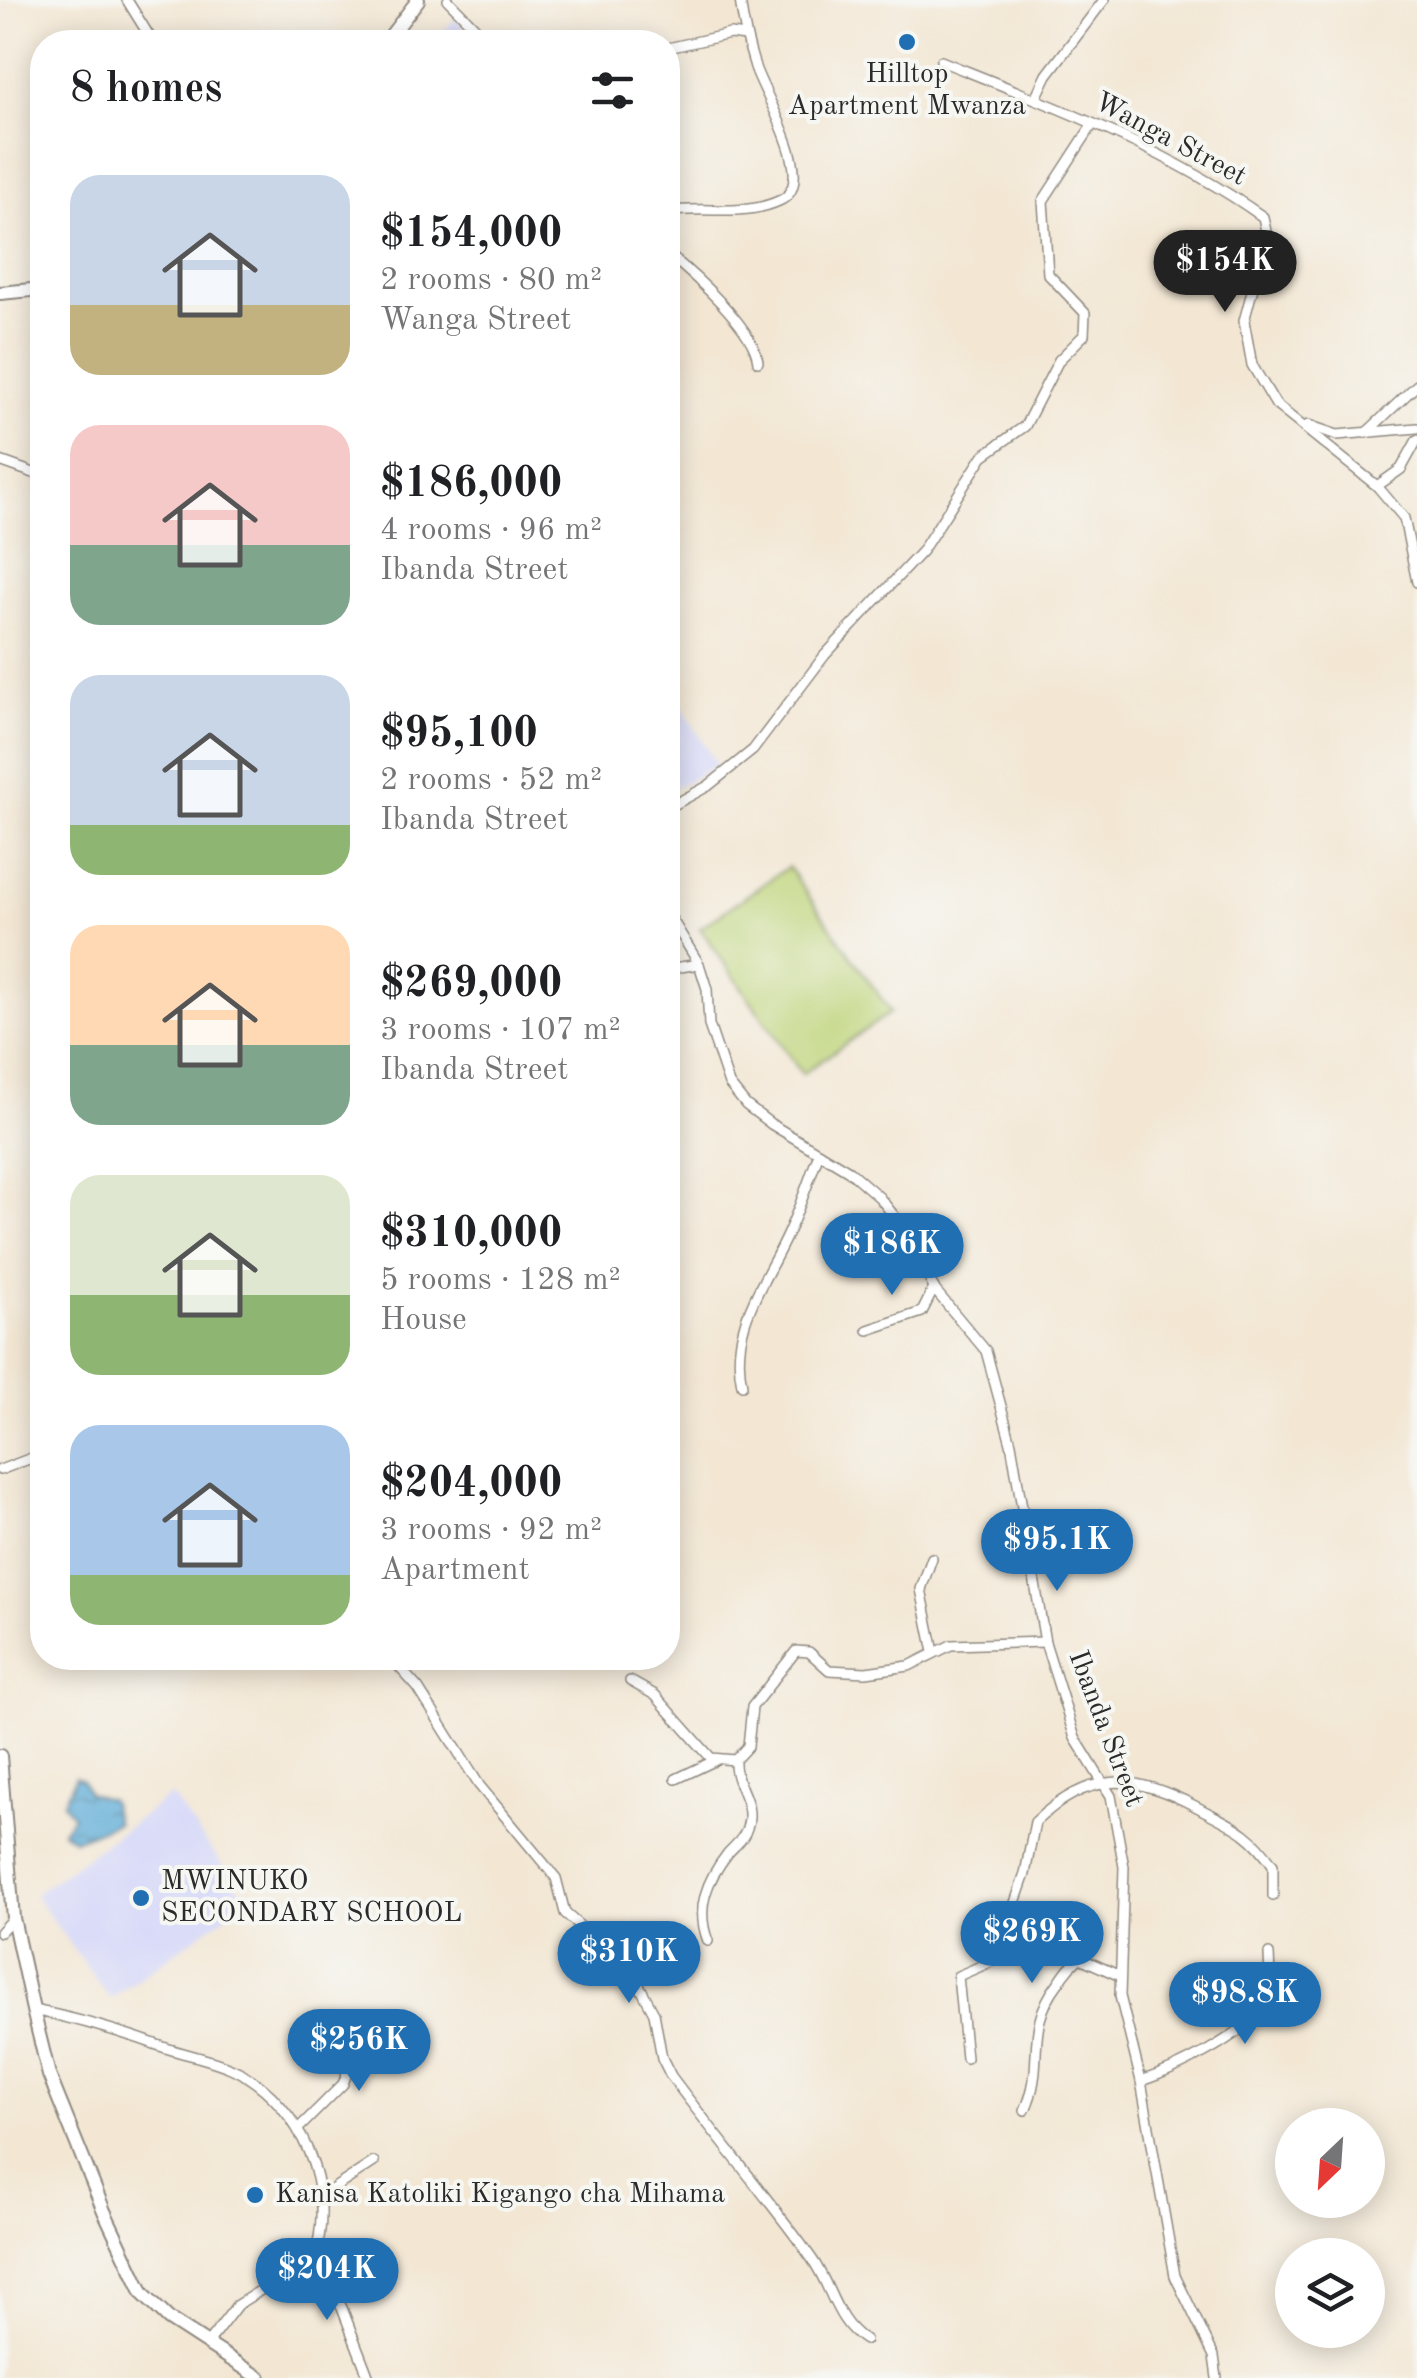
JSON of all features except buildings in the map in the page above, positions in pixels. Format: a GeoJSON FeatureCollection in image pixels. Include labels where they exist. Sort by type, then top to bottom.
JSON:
{"type":"FeatureCollection","features":[{"type":"Feature","properties":{"kind":"street"},"geometry":{"type":"LineString","coordinates":[[127,0],[146,30]]}},
{"type":"Feature","properties":{"kind":"street"},"geometry":{"type":"LineString","coordinates":[[395,30],[418,0]]}},
{"type":"Feature","properties":{"kind":"street"},"geometry":{"type":"LineString","coordinates":[[448,0],[477,30]]}},
{"type":"Feature","properties":{"kind":"street"},"geometry":{"type":"LineString","coordinates":[[680,212],[749,209],[790,194],[796,178],[746,36],[740,0]]}},
{"type":"Feature","properties":{"kind":"street"},"geometry":{"type":"LineString","coordinates":[[1037,96],[1047,75],[1104,0]]}},
{"type":"Feature","properties":{"kind":"street"},"geometry":{"type":"LineString","coordinates":[[680,45],[730,34],[746,36]]}},
{"type":"Feature","properties":{"kind":"street","name":"Wanga Street"},"geometry":{"type":"LineString","coordinates":[[942,61],[1037,96],[1263,217],[1267,236],[1246,302],[1246,338],[1262,388],[1377,486],[1408,526],[1417,582]]}},
{"type":"Feature","properties":{"kind":"street"},"geometry":{"type":"LineString","coordinates":[[680,801],[708,786],[752,750],[825,655],[922,551],[983,456],[1025,426],[1059,360],[1084,336],[1085,313],[1056,284],[1044,265],[1042,211],[1044,201],[1094,124]]}},
{"type":"Feature","properties":{"kind":"street"},"geometry":{"type":"LineString","coordinates":[[680,262],[755,340],[758,362]]}},
{"type":"Feature","properties":{"kind":"street"},"geometry":{"type":"LineString","coordinates":[[0,293],[30,290]]}},
{"type":"Feature","properties":{"kind":"street"},"geometry":{"type":"LineString","coordinates":[[1366,433],[1417,385]]}},
{"type":"Feature","properties":{"kind":"street"},"geometry":{"type":"LineString","coordinates":[[1300,423],[1337,435],[1417,428]]}},
{"type":"Feature","properties":{"kind":"street"},"geometry":{"type":"LineString","coordinates":[[1377,486],[1401,469],[1417,440]]}},
{"type":"Feature","properties":{"kind":"street"},"geometry":{"type":"LineString","coordinates":[[0,461],[30,472]]}},
{"type":"Feature","properties":{"kind":"street","name":"Ibanda Street"},"geometry":{"type":"LineString","coordinates":[[680,933],[699,964],[707,990],[709,1025],[730,1084],[746,1105],[879,1197],[934,1288],[986,1351],[1010,1443],[1045,1642],[1075,1738],[1110,1796],[1124,1867],[1120,1996],[1141,2080],[1175,2276],[1214,2356],[1216,2378]]}},
{"type":"Feature","properties":{"kind":"street"},"geometry":{"type":"LineString","coordinates":[[680,967],[699,964]]}},
{"type":"Feature","properties":{"kind":"street"},"geometry":{"type":"LineString","coordinates":[[742,1385],[738,1354],[746,1313],[790,1230],[819,1153]]}},
{"type":"Feature","properties":{"kind":"street"},"geometry":{"type":"LineString","coordinates":[[868,1330],[900,1316],[922,1312],[934,1288]]}},
{"type":"Feature","properties":{"kind":"street"},"geometry":{"type":"LineString","coordinates":[[0,1470],[30,1459]]}},
{"type":"Feature","properties":{"kind":"street"},"geometry":{"type":"LineString","coordinates":[[932,1558],[921,1589],[934,1652]]}},
{"type":"Feature","properties":{"kind":"street"},"geometry":{"type":"LineString","coordinates":[[930,1634],[960,1645]]}},
{"type":"Feature","properties":{"kind":"street"},"geometry":{"type":"LineString","coordinates":[[708,1941],[701,1924],[702,1901],[750,1824],[747,1794],[736,1775],[735,1760],[748,1746],[748,1721],[756,1701],[798,1650],[809,1652],[829,1670],[855,1672],[894,1670],[960,1645],[1045,1642]]}},
{"type":"Feature","properties":{"kind":"street"},"geometry":{"type":"LineString","coordinates":[[401,1670],[418,1688],[479,1785],[556,1878],[565,1913],[632,1972],[654,2013],[662,2058],[671,2076],[812,2258],[834,2295],[841,2318],[866,2340]]}},
{"type":"Feature","properties":{"kind":"street"},"geometry":{"type":"LineString","coordinates":[[630,1681],[655,1695],[716,1760]]}},
{"type":"Feature","properties":{"kind":"street"},"geometry":{"type":"LineString","coordinates":[[0,1756],[3,1859],[13,1918],[33,2010],[64,2117],[130,2272],[156,2308],[260,2378]]}},
{"type":"Feature","properties":{"kind":"street"},"geometry":{"type":"LineString","coordinates":[[676,1779],[716,1760],[735,1760]]}},
{"type":"Feature","properties":{"kind":"street"},"geometry":{"type":"LineString","coordinates":[[966,2058],[958,1976],[988,1965],[1002,1948],[1025,1874],[1035,1822],[1085,1787],[1102,1782],[1137,1782],[1170,1792],[1238,1826],[1273,1865],[1273,1896]]}},
{"type":"Feature","properties":{"kind":"street"},"geometry":{"type":"LineString","coordinates":[[0,1932],[13,1918]]}},
{"type":"Feature","properties":{"kind":"street"},"geometry":{"type":"LineString","coordinates":[[1141,2080],[1193,2057],[1248,2021],[1266,1996],[1270,1954]]}},
{"type":"Feature","properties":{"kind":"street"},"geometry":{"type":"LineString","coordinates":[[1025,2110],[1034,2078],[1036,2021],[1052,1990],[1080,1958],[1120,1976]]}},
{"type":"Feature","properties":{"kind":"street"},"geometry":{"type":"LineString","coordinates":[[33,2010],[101,2025],[236,2071],[298,2129],[322,2196],[322,2225],[314,2256],[342,2308],[368,2378]]}},
{"type":"Feature","properties":{"kind":"street"},"geometry":{"type":"LineString","coordinates":[[298,2129],[343,2084],[364,2025]]}},
{"type":"Feature","properties":{"kind":"street"},"geometry":{"type":"LineString","coordinates":[[322,2196],[374,2162]]}},
{"type":"Feature","properties":{"kind":"street"},"geometry":{"type":"LineString","coordinates":[[208,2344],[237,2305],[314,2256]]}},
{"type":"Feature","properties":{"kind":"shaded area"},"geometry":{"type":"Polygon","coordinates":[[[456,19],[465,30],[444,30],[456,19]]]}},
{"type":"Feature","properties":{"kind":"shaded area"},"geometry":{"type":"Polygon","coordinates":[[[680,704],[717,765],[680,785],[680,704]]]}},
{"type":"Feature","properties":{"kind":"shaded area","name":"MWINUKO SECONDARY SCHOOL"},"geometry":{"type":"Polygon","coordinates":[[[171,1795],[248,1900],[110,1999],[34,1895],[171,1795]]]}},
{"type":"Feature","properties":{"kind":"green space"},"geometry":{"type":"Polygon","coordinates":[[[788,867],[891,1012],[802,1074],[700,928],[788,867]]]}},
{"type":"Feature","properties":{"kind":"water"},"geometry":{"type":"Polygon","coordinates":[[[75,1777],[82,1780],[88,1793],[110,1800],[116,1823],[74,1840],[62,1831],[73,1816],[63,1803],[75,1777]]]}},
{"type":"Feature","properties":{"kind":"place","name":"Hilltop Apartment Mwanza"},"geometry":{"type":"Point","coordinates":[907,42]}},
{"type":"Feature","properties":{"kind":"place","name":"MWINUKO SECONDARY SCHOOL"},"geometry":{"type":"Point","coordinates":[141,1898]}},
{"type":"Feature","properties":{"kind":"place","name":"Kanisa Katoliki Kigango cha Mihama"},"geometry":{"type":"Point","coordinates":[255,2195]}}]}
